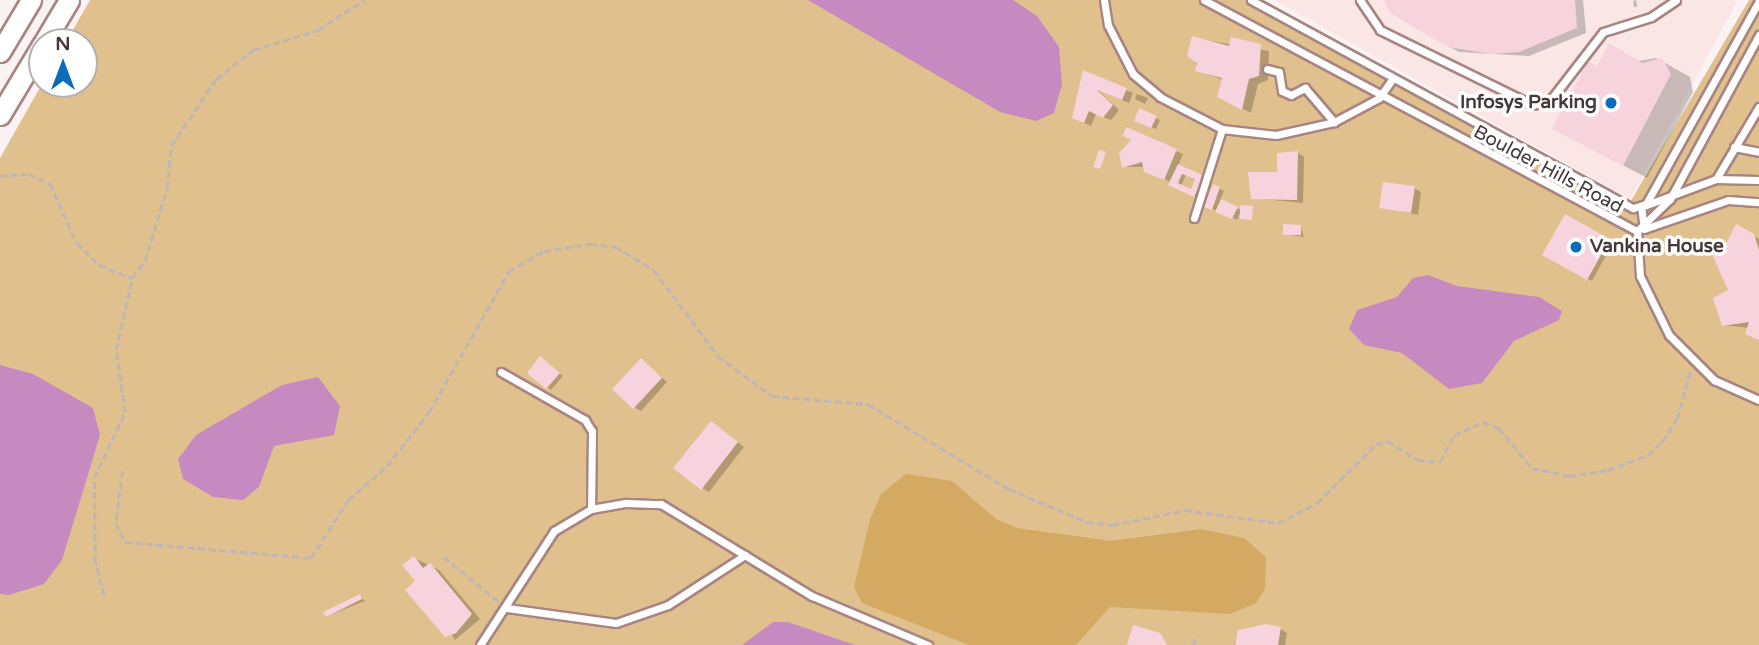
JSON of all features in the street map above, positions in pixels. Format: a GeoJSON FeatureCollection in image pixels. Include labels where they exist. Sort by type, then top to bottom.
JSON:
{"type":"FeatureCollection","features":[{"type":"Feature","properties":{"kind":"main road"},"geometry":{"type":"LineString","coordinates":[[0,52],[31,0]]}},
{"type":"Feature","properties":{"kind":"main road"},"geometry":{"type":"LineString","coordinates":[[52,28],[69,0]]}},
{"type":"Feature","properties":{"kind":"main road"},"geometry":{"type":"LineString","coordinates":[[0,115],[28,68]]}},
{"type":"Feature","properties":{"kind":"lane"},"geometry":{"type":"LineString","coordinates":[[1104,0],[1108,25],[1133,74],[1160,97],[1223,129],[1276,135],[1334,122],[1380,98],[1393,78]]}},
{"type":"Feature","properties":{"kind":"lane","name":"Boulder Hills Road"},"geometry":{"type":"LineString","coordinates":[[1204,0],[1380,98],[1640,230]]}},
{"type":"Feature","properties":{"kind":"lane","name":"Boulder Hills Road"},"geometry":{"type":"LineString","coordinates":[[1251,0],[1605,197],[1641,207],[1759,1]]}},
{"type":"Feature","properties":{"kind":"lane"},"geometry":{"type":"LineString","coordinates":[[1360,0],[1380,30],[1533,105],[1552,98],[1603,32],[1651,18],[1676,0]]}},
{"type":"Feature","properties":{"kind":"lane"},"geometry":{"type":"LineString","coordinates":[[1640,230],[1670,199],[1759,35]]}},
{"type":"Feature","properties":{"kind":"lane"},"geometry":{"type":"LineString","coordinates":[[1267,69],[1279,72],[1282,91],[1291,95],[1305,88],[1334,122]]}},
{"type":"Feature","properties":{"kind":"lane"},"geometry":{"type":"LineString","coordinates":[[1716,179],[1759,107]]}},
{"type":"Feature","properties":{"kind":"lane"},"geometry":{"type":"LineString","coordinates":[[1194,218],[1223,129]]}},
{"type":"Feature","properties":{"kind":"lane"},"geometry":{"type":"LineString","coordinates":[[1734,147],[1759,152]]}},
{"type":"Feature","properties":{"kind":"lane"},"geometry":{"type":"LineString","coordinates":[[1759,180],[1716,179],[1670,199],[1641,207],[1640,230],[1649,302],[1694,361],[1714,380],[1759,400]]}},
{"type":"Feature","properties":{"kind":"lane"},"geometry":{"type":"LineString","coordinates":[[1640,230],[1728,201],[1759,202]]}},
{"type":"Feature","properties":{"kind":"lane"},"geometry":{"type":"LineString","coordinates":[[501,372],[585,420],[592,431],[591,509]]}},
{"type":"Feature","properties":{"kind":"lane"},"geometry":{"type":"LineString","coordinates":[[480,645],[507,608],[554,531],[591,509],[660,504],[812,596],[928,645]]}},
{"type":"Feature","properties":{"kind":"lane"},"geometry":{"type":"LineString","coordinates":[[507,608],[616,623],[668,605],[745,555]]}},
{"type":"Feature","properties":{"kind":"path"},"geometry":{"type":"LineString","coordinates":[[104,595],[95,562],[94,478],[125,412],[116,350],[132,278],[145,261],[167,188],[171,146],[216,79],[253,50],[318,30],[364,0]]}},
{"type":"Feature","properties":{"kind":"path"},"geometry":{"type":"LineString","coordinates":[[0,176],[29,174],[50,184],[77,243],[99,265],[132,278]]}},
{"type":"Feature","properties":{"kind":"path"},"geometry":{"type":"LineString","coordinates":[[124,471],[116,523],[125,542],[311,558],[321,552],[348,500],[387,466],[429,412],[509,271],[544,251],[590,244],[616,247],[654,270],[718,356],[772,396],[868,404],[1009,489],[1064,515],[1100,523],[1185,510],[1278,523],[1317,503],[1376,444],[1388,442],[1418,460],[1440,462],[1454,435],[1483,422],[1499,428],[1518,457],[1547,473],[1569,476],[1630,465],[1648,455],[1677,419],[1694,361]]}},
{"type":"Feature","properties":{"kind":"path"},"geometry":{"type":"LineString","coordinates":[[444,557],[507,608]]}},
{"type":"Feature","properties":{"kind":"path"},"geometry":{"type":"LineString","coordinates":[[1192,645],[1199,636]]}},
{"type":"Feature","properties":{"kind":"shaded area"},"geometry":{"type":"Polygon","coordinates":[[[90,0],[1260,0],[1629,204],[1749,0],[1759,0],[1759,645],[0,645],[0,158],[34,98],[98,98],[98,28],[74,28],[90,0]]]}},
{"type":"Feature","properties":{"kind":"shaded area"},"geometry":{"type":"Polygon","coordinates":[[[808,0],[1013,0],[1037,16],[1059,47],[1062,84],[1054,113],[1036,121],[1000,112],[808,0]]]}},
{"type":"Feature","properties":{"kind":"shaded area"},"geometry":{"type":"Polygon","coordinates":[[[1274,0],[1738,0],[1630,199],[1274,0]]]}},
{"type":"Feature","properties":{"kind":"shaded area"},"geometry":{"type":"Polygon","coordinates":[[[1428,275],[1457,286],[1539,297],[1562,311],[1559,320],[1514,341],[1482,383],[1449,389],[1402,353],[1364,345],[1349,329],[1357,310],[1397,297],[1413,278],[1428,275]]]}},
{"type":"Feature","properties":{"kind":"shaded area"},"geometry":{"type":"Polygon","coordinates":[[[0,365],[33,374],[93,408],[100,435],[62,560],[44,584],[9,595],[0,594],[0,365]]]}},
{"type":"Feature","properties":{"kind":"shaded area"},"geometry":{"type":"Polygon","coordinates":[[[318,377],[340,406],[334,435],[274,446],[259,487],[243,500],[213,497],[183,479],[178,459],[196,435],[282,385],[318,377]]]}},
{"type":"Feature","properties":{"kind":"shaded area"},"geometry":{"type":"Polygon","coordinates":[[[906,474],[952,481],[996,519],[1017,528],[1111,541],[1201,529],[1244,538],[1266,557],[1265,589],[1256,603],[1230,614],[1110,607],[1076,645],[969,645],[862,603],[854,587],[870,520],[881,494],[906,474]]]}},
{"type":"Feature","properties":{"kind":"shaded area"},"geometry":{"type":"Polygon","coordinates":[[[773,622],[788,622],[855,645],[742,645],[773,622]]]}},
{"type":"Feature","properties":{"kind":"building"},"geometry":{"type":"Polygon","coordinates":[[[1384,0],[1575,0],[1577,28],[1519,52],[1491,54],[1448,47],[1390,13],[1384,0]]]}},
{"type":"Feature","properties":{"kind":"building"},"geometry":{"type":"Polygon","coordinates":[[[1192,36],[1229,46],[1231,37],[1261,44],[1259,76],[1249,79],[1242,110],[1217,97],[1222,78],[1195,71],[1197,63],[1187,56],[1192,36]]]}},
{"type":"Feature","properties":{"kind":"building","name":"Infosys Parking"},"geometry":{"type":"Polygon","coordinates":[[[1609,43],[1642,63],[1662,58],[1671,74],[1623,166],[1552,129],[1588,61],[1597,66],[1609,43]]]}},
{"type":"Feature","properties":{"kind":"building"},"geometry":{"type":"Polygon","coordinates":[[[1083,70],[1127,88],[1122,100],[1097,90],[1113,105],[1103,118],[1089,111],[1084,123],[1072,118],[1083,70]]]}},
{"type":"Feature","properties":{"kind":"building"},"geometry":{"type":"Polygon","coordinates":[[[1139,108],[1157,116],[1151,128],[1134,121],[1139,108]]]}},
{"type":"Feature","properties":{"kind":"building"},"geometry":{"type":"Polygon","coordinates":[[[1126,127],[1177,149],[1164,180],[1144,172],[1142,162],[1122,168],[1119,153],[1131,140],[1123,136],[1126,127]]]}},
{"type":"Feature","properties":{"kind":"building"},"geometry":{"type":"Polygon","coordinates":[[[1099,150],[1106,152],[1100,169],[1093,167],[1099,150]]]}},
{"type":"Feature","properties":{"kind":"building"},"geometry":{"type":"Polygon","coordinates":[[[1298,151],[1297,200],[1251,199],[1248,172],[1277,172],[1277,153],[1298,151]]]}},
{"type":"Feature","properties":{"kind":"building"},"geometry":{"type":"Polygon","coordinates":[[[1178,164],[1204,176],[1194,197],[1168,185],[1178,164]],[[1182,174],[1178,183],[1191,189],[1195,179],[1182,174]]]}},
{"type":"Feature","properties":{"kind":"building"},"geometry":{"type":"Polygon","coordinates":[[[1383,182],[1415,186],[1411,213],[1379,208],[1383,182]]]}},
{"type":"Feature","properties":{"kind":"building"},"geometry":{"type":"Polygon","coordinates":[[[1213,184],[1220,187],[1212,210],[1204,207],[1213,184]]]}},
{"type":"Feature","properties":{"kind":"building"},"geometry":{"type":"Polygon","coordinates":[[[1221,199],[1238,207],[1232,219],[1215,212],[1221,199]]]}},
{"type":"Feature","properties":{"kind":"building"},"geometry":{"type":"Polygon","coordinates":[[[1240,205],[1253,206],[1252,220],[1240,219],[1240,205]]]}},
{"type":"Feature","properties":{"kind":"building","name":"Vankina House"},"geometry":{"type":"Polygon","coordinates":[[[1565,214],[1610,239],[1587,280],[1542,255],[1565,214]]]}},
{"type":"Feature","properties":{"kind":"building"},"geometry":{"type":"Polygon","coordinates":[[[1283,224],[1301,225],[1301,235],[1283,235],[1283,224]]]}},
{"type":"Feature","properties":{"kind":"building"},"geometry":{"type":"Polygon","coordinates":[[[1736,224],[1754,234],[1759,250],[1759,340],[1745,334],[1749,322],[1722,326],[1713,298],[1728,290],[1712,254],[1723,250],[1736,224]]]}},
{"type":"Feature","properties":{"kind":"building"},"geometry":{"type":"Polygon","coordinates":[[[540,356],[560,373],[546,389],[527,373],[540,356]]]}},
{"type":"Feature","properties":{"kind":"building"},"geometry":{"type":"Polygon","coordinates":[[[641,358],[662,378],[633,409],[612,389],[641,358]]]}},
{"type":"Feature","properties":{"kind":"building"},"geometry":{"type":"Polygon","coordinates":[[[711,421],[738,442],[701,490],[673,468],[711,421]]]}},
{"type":"Feature","properties":{"kind":"building"},"geometry":{"type":"Polygon","coordinates":[[[414,556],[423,568],[430,563],[472,614],[456,633],[445,637],[405,590],[415,581],[402,565],[414,556]]]}},
{"type":"Feature","properties":{"kind":"building"},"geometry":{"type":"Polygon","coordinates":[[[360,594],[362,599],[326,617],[323,612],[360,594]]]}},
{"type":"Feature","properties":{"kind":"building"},"geometry":{"type":"Polygon","coordinates":[[[1266,624],[1281,627],[1278,645],[1235,645],[1238,630],[1266,624]]]}},
{"type":"Feature","properties":{"kind":"building"},"geometry":{"type":"Polygon","coordinates":[[[1133,625],[1160,633],[1167,645],[1127,645],[1133,625]]]}},
{"type":"Feature","properties":{"kind":"place","name":"Infosys Parking"},"geometry":{"type":"Point","coordinates":[1611,103]}},
{"type":"Feature","properties":{"kind":"place","name":"Vankina House"},"geometry":{"type":"Point","coordinates":[1576,247]}}]}
